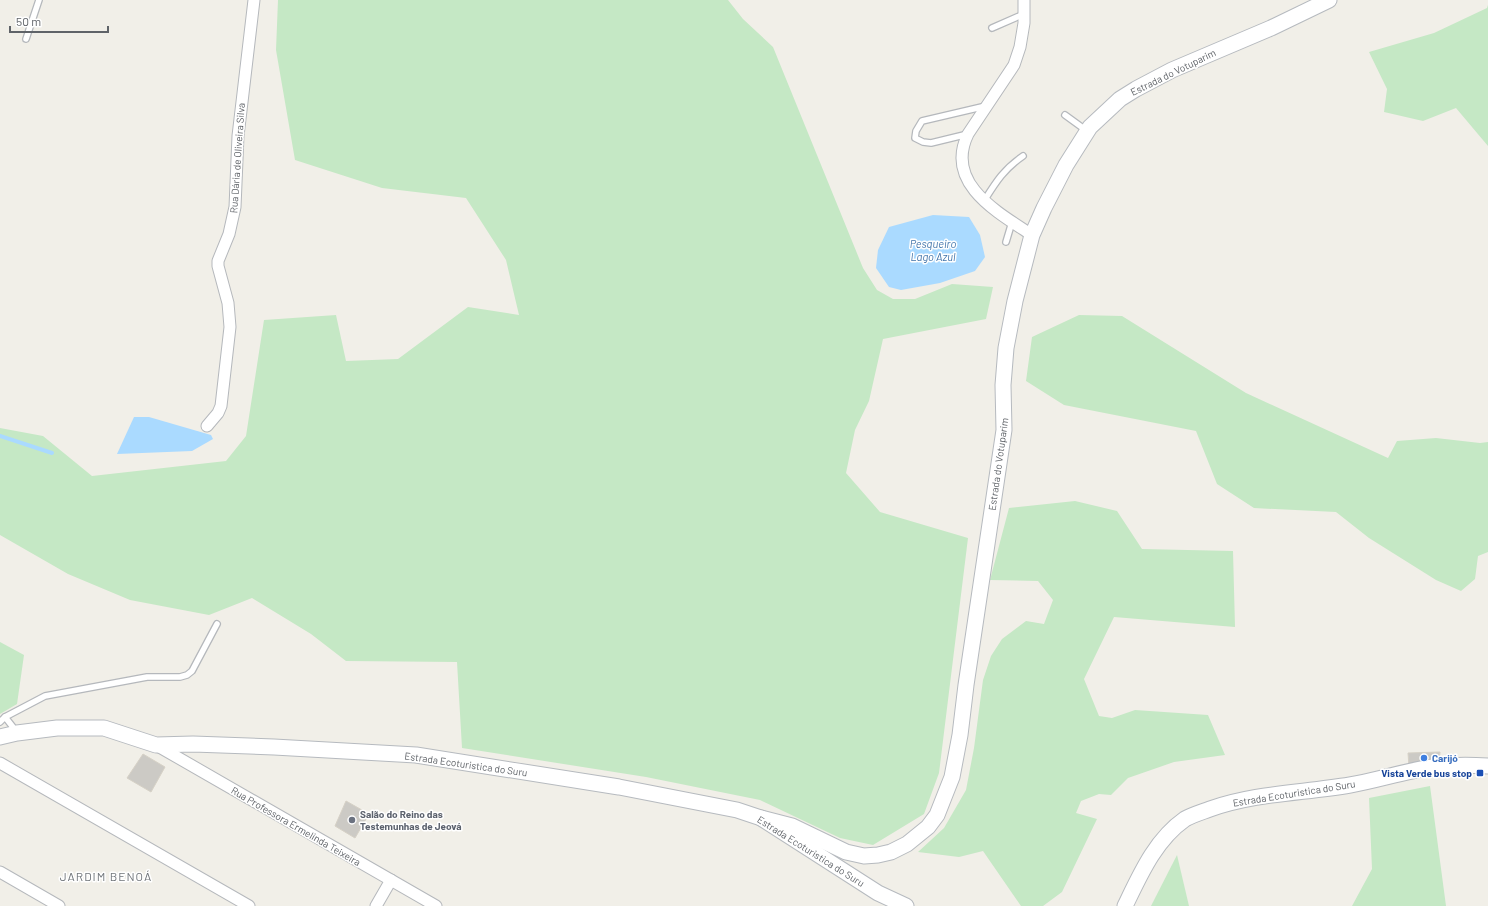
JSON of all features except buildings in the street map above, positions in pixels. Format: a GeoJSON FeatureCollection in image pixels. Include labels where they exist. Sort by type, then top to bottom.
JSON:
{"type":"FeatureCollection","features":[{"type":"Feature","properties":{"kind":"main road","name":"Estrada do Votuparim"},"geometry":{"type":"LineString","coordinates":[[761,818],[792,826],[846,852],[864,856],[891,852],[907,844],[928,827],[937,815],[952,777],[956,757],[1004,430],[1003,385],[1006,348],[1015,301],[1032,235],[1066,164],[1087,132],[1106,111],[1136,89],[1172,70],[1271,28],[1329,0]]}},
{"type":"Feature","properties":{"kind":"main road","name":"Estrada Ecoturistica do Suru"},"geometry":{"type":"LineString","coordinates":[[0,737],[17,733],[66,727],[104,728],[156,745],[193,744],[274,747],[416,756],[446,759],[620,787],[737,810],[761,818],[878,893],[906,906]]}},
{"type":"Feature","properties":{"kind":"main road","name":"Estrada Ecoturistica do Suru"},"geometry":{"type":"LineString","coordinates":[[1125,906],[1146,864],[1162,841],[1185,819],[1202,811],[1247,798],[1350,785],[1434,767],[1466,765],[1488,766]]}},
{"type":"Feature","properties":{"kind":"street","name":"Rua Dária de Oliveira Silva"},"geometry":{"type":"LineString","coordinates":[[207,426],[218,413],[222,399],[230,317],[218,261],[232,224],[235,207],[238,136],[254,0]]}},
{"type":"Feature","properties":{"kind":"street"},"geometry":{"type":"LineString","coordinates":[[1024,0],[1020,47],[1014,65],[968,134],[963,144],[961,158],[970,185],[979,197],[1032,235]]}},
{"type":"Feature","properties":{"kind":"street","name":"Rua Professora Ermelinda Teixeira"},"geometry":{"type":"LineString","coordinates":[[156,745],[436,906]]}},
{"type":"Feature","properties":{"kind":"street"},"geometry":{"type":"LineString","coordinates":[[0,763],[249,906]]}},
{"type":"Feature","properties":{"kind":"street"},"geometry":{"type":"LineString","coordinates":[[0,872],[59,906]]}},
{"type":"Feature","properties":{"kind":"street"},"geometry":{"type":"LineString","coordinates":[[376,906],[391,880]]}},
{"type":"Feature","properties":{"kind":"lane"},"geometry":{"type":"LineString","coordinates":[[26,40],[39,0]]}},
{"type":"Feature","properties":{"kind":"lane"},"geometry":{"type":"LineString","coordinates":[[992,28],[1024,14]]}},
{"type":"Feature","properties":{"kind":"lane"},"geometry":{"type":"LineString","coordinates":[[968,134],[931,143],[923,142],[915,138],[916,131],[922,121],[986,106]]}},
{"type":"Feature","properties":{"kind":"lane"},"geometry":{"type":"LineString","coordinates":[[1065,115],[1087,132]]}},
{"type":"Feature","properties":{"kind":"lane"},"geometry":{"type":"LineString","coordinates":[[984,201],[1001,175],[1010,165],[1023,156]]}},
{"type":"Feature","properties":{"kind":"lane"},"geometry":{"type":"LineString","coordinates":[[1006,242],[1012,222]]}},
{"type":"Feature","properties":{"kind":"lane"},"geometry":{"type":"LineString","coordinates":[[0,722],[5,717],[25,705],[45,696],[147,677],[180,677],[187,675],[192,671],[217,624]]}},
{"type":"Feature","properties":{"kind":"lane"},"geometry":{"type":"LineString","coordinates":[[5,717],[17,733]]}},
{"type":"Feature","properties":{"kind":"green space"},"geometry":{"type":"Polygon","coordinates":[[[278,0],[728,0],[743,19],[773,47],[863,268],[877,290],[893,299],[915,299],[952,284],[993,287],[986,319],[883,339],[869,401],[855,430],[846,473],[880,512],[968,538],[939,773],[924,814],[873,845],[840,838],[760,800],[646,777],[462,748],[457,662],[346,661],[311,634],[252,598],[209,615],[130,600],[68,574],[0,535],[0,428],[43,436],[92,476],[226,461],[246,436],[264,320],[336,315],[346,361],[398,359],[468,307],[519,315],[506,260],[466,198],[382,188],[295,160],[276,50],[278,0]]]}},
{"type":"Feature","properties":{"kind":"green space"},"geometry":{"type":"Polygon","coordinates":[[[1488,5],[1488,146],[1456,108],[1423,121],[1384,112],[1387,89],[1369,52],[1434,33],[1487,8],[1488,5]]]}},
{"type":"Feature","properties":{"kind":"green space"},"geometry":{"type":"Polygon","coordinates":[[[1079,315],[1122,316],[1246,393],[1388,458],[1397,441],[1436,438],[1480,443],[1488,442],[1488,552],[1478,556],[1475,579],[1461,591],[1436,580],[1369,538],[1336,512],[1254,508],[1217,484],[1196,431],[1064,405],[1026,381],[1032,337],[1079,315]]]}},
{"type":"Feature","properties":{"kind":"green space"},"geometry":{"type":"Polygon","coordinates":[[[1075,501],[1117,511],[1142,549],[1233,551],[1235,627],[1114,617],[1084,679],[1099,716],[1112,718],[1135,710],[1208,715],[1225,755],[1174,762],[1128,778],[1111,795],[1099,794],[1081,801],[1076,813],[1097,819],[1062,892],[1043,906],[1021,906],[983,851],[959,857],[918,852],[944,828],[966,790],[974,748],[983,680],[991,656],[1002,639],[1026,621],[1044,624],[1053,600],[1038,581],[990,580],[1009,508],[1075,501]]]}},
{"type":"Feature","properties":{"kind":"green space"},"geometry":{"type":"Polygon","coordinates":[[[0,642],[24,655],[17,704],[0,714],[0,642]]]}},
{"type":"Feature","properties":{"kind":"green space"},"geometry":{"type":"Polygon","coordinates":[[[1430,786],[1446,906],[1352,906],[1372,869],[1369,798],[1430,786]]]}},
{"type":"Feature","properties":{"kind":"green space"},"geometry":{"type":"Polygon","coordinates":[[[1177,855],[1189,906],[1151,906],[1177,855]]]}},
{"type":"Feature","properties":{"kind":"water","name":"Pesqueiro Lago Azul"},"geometry":{"type":"Polygon","coordinates":[[[933,215],[969,217],[980,235],[985,257],[975,271],[940,283],[901,290],[889,287],[876,268],[878,250],[889,227],[933,215]]]}},
{"type":"Feature","properties":{"kind":"water"},"geometry":{"type":"Polygon","coordinates":[[[134,417],[149,417],[211,435],[213,439],[192,451],[117,454],[134,417]]]}},
{"type":"Feature","properties":{"kind":"waterway"},"geometry":{"type":"LineString","coordinates":[[0,436],[52,453]]}},
{"type":"Feature","properties":{"kind":"place","name":"Carijó"},"geometry":{"type":"Point","coordinates":[1424,758]}},
{"type":"Feature","properties":{"kind":"place","name":"Vista Verde bus stop"},"geometry":{"type":"Point","coordinates":[1480,773]}},
{"type":"Feature","properties":{"kind":"place","name":"Salão do Reino das Testemunhas de Jeová"},"geometry":{"type":"Point","coordinates":[352,820]}},
{"type":"Feature","properties":{"kind":"district","name":"JARDIM BENOÁ"},"geometry":{"type":"Point","coordinates":[106,877]}}]}
